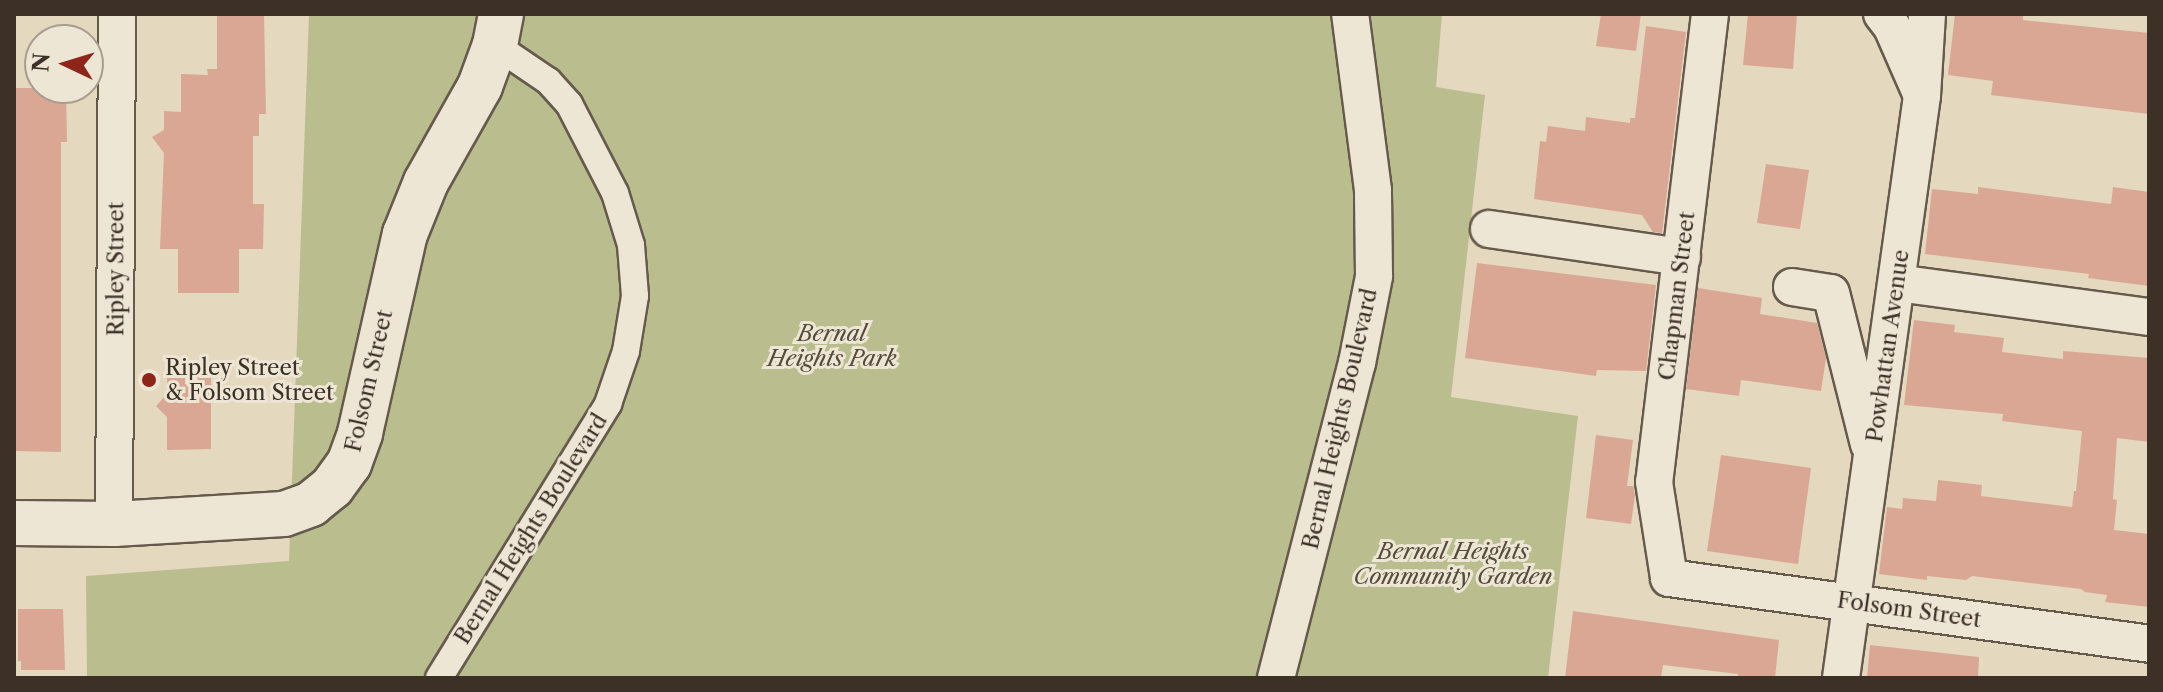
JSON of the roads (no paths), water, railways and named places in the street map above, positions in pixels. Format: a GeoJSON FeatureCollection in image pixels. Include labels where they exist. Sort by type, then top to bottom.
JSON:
{"type":"FeatureCollection","features":[{"type":"Feature","properties":{"kind":"street","name":"Ripley Street"},"geometry":{"type":"LineString","coordinates":[[114,524],[117,14]]}},
{"type":"Feature","properties":{"kind":"street","name":"Bernal Heights Boulevard"},"geometry":{"type":"LineString","coordinates":[[1276,678],[1357,363],[1374,276],[1373,190],[1350,14]]}},
{"type":"Feature","properties":{"kind":"street","name":"Chapman Street"},"geometry":{"type":"LineString","coordinates":[[1669,578],[1654,482],[1710,14]]}},
{"type":"Feature","properties":{"kind":"street"},"geometry":{"type":"LineString","coordinates":[[1882,14],[1892,27],[1922,96]]}},
{"type":"Feature","properties":{"kind":"street","name":"Powhattan Avenue"},"geometry":{"type":"LineString","coordinates":[[1841,678],[1854,603],[1922,96],[1927,14]]}},
{"type":"Feature","properties":{"kind":"street","name":"Folsom Street"},"geometry":{"type":"LineString","coordinates":[[14,523],[114,524],[284,514],[311,504],[332,487],[349,464],[360,433],[405,234],[426,182],[480,86],[498,30]]}},
{"type":"Feature","properties":{"kind":"street","name":"Bernal Heights Boulevard"},"geometry":{"type":"LineString","coordinates":[[439,678],[608,404],[626,351],[635,296],[631,245],[615,193],[569,104],[498,30]]}},
{"type":"Feature","properties":{"kind":"street"},"geometry":{"type":"LineString","coordinates":[[1489,229],[1682,257]]}},
{"type":"Feature","properties":{"kind":"street"},"geometry":{"type":"LineString","coordinates":[[1897,283],[2149,317]]}},
{"type":"Feature","properties":{"kind":"street"},"geometry":{"type":"LineString","coordinates":[[1792,287],[1831,293],[1873,461]]}},
{"type":"Feature","properties":{"kind":"street","name":"Folsom Street"},"geometry":{"type":"LineString","coordinates":[[1669,578],[2149,644]]}},
{"type":"Feature","properties":{"kind":"place","name":"Ripley Street & Folsom Street"},"geometry":{"type":"Point","coordinates":[149,380]}},
{"type":"Feature","properties":{"kind":"park label","name":"Bernal Heights Park"},"geometry":{"type":"Point","coordinates":[832,346]}},
{"type":"Feature","properties":{"kind":"park label","name":"Bernal Heights Community Garden"},"geometry":{"type":"Point","coordinates":[1453,564]}}]}
